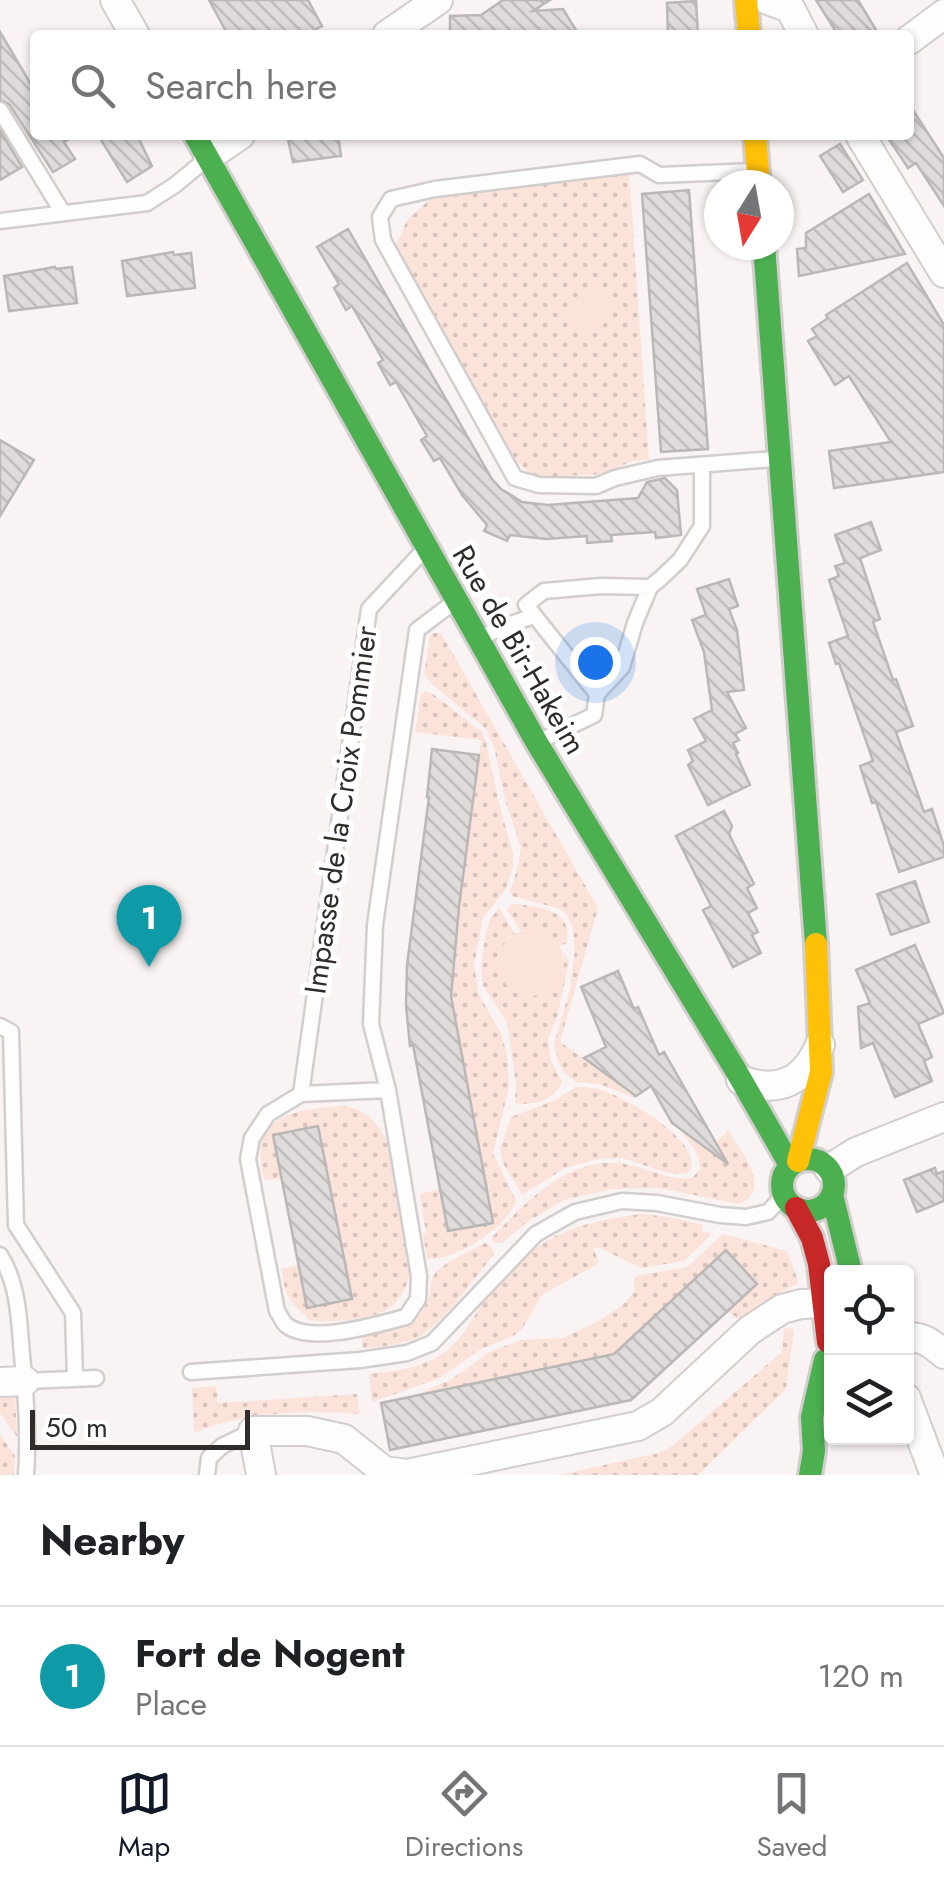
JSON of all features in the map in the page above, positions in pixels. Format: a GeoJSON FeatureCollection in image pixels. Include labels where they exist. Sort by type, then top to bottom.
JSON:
{"type":"FeatureCollection","features":[{"type":"Feature","properties":{"kind":"street"},"geometry":{"type":"LineString","coordinates":[[114,0],[133,30]]}},
{"type":"Feature","properties":{"kind":"street"},"geometry":{"type":"LineString","coordinates":[[394,30],[438,0]]}},
{"type":"Feature","properties":{"kind":"street"},"geometry":{"type":"LineString","coordinates":[[746,0],[749,30]]}},
{"type":"Feature","properties":{"kind":"street"},"geometry":{"type":"LineString","coordinates":[[768,0],[790,8],[801,30]]}},
{"type":"Feature","properties":{"kind":"street"},"geometry":{"type":"LineString","coordinates":[[914,36],[944,14]]}},
{"type":"Feature","properties":{"kind":"street"},"geometry":{"type":"LineString","coordinates":[[756,140],[758,170]]}},
{"type":"Feature","properties":{"kind":"street"},"geometry":{"type":"LineString","coordinates":[[863,140],[944,273]]}},
{"type":"Feature","properties":{"kind":"street","name":"Rue de Bir-Hakeim"},"geometry":{"type":"LineString","coordinates":[[202,146],[536,742],[794,1163]]}},
{"type":"Feature","properties":{"kind":"street"},"geometry":{"type":"LineString","coordinates":[[765,260],[816,918],[821,1072],[794,1163],[782,1179],[790,1202],[812,1238],[824,1296]]}},
{"type":"Feature","properties":{"kind":"street"},"geometry":{"type":"LineString","coordinates":[[740,1080],[773,1087],[787,1082],[804,1072],[820,1043]]}},
{"type":"Feature","properties":{"kind":"street"},"geometry":{"type":"LineString","coordinates":[[821,1072],[832,1119]]}},
{"type":"Feature","properties":{"kind":"street"},"geometry":{"type":"LineString","coordinates":[[830,1170],[856,1152],[944,1117]]}},
{"type":"Feature","properties":{"kind":"street"},"geometry":{"type":"LineString","coordinates":[[794,1163],[813,1159],[830,1170],[850,1265]]}},
{"type":"Feature","properties":{"kind":"street"},"geometry":{"type":"LineString","coordinates":[[790,1202],[812,1211],[828,1202],[830,1170]]}},
{"type":"Feature","properties":{"kind":"street"},"geometry":{"type":"LineString","coordinates":[[261,1475],[253,1432],[307,1431],[344,1439],[384,1471],[407,1474],[638,1426],[662,1412],[750,1330],[782,1308],[824,1303]]}},
{"type":"Feature","properties":{"kind":"street"},"geometry":{"type":"LineString","coordinates":[[914,1337],[944,1354]]}},
{"type":"Feature","properties":{"kind":"street"},"geometry":{"type":"LineString","coordinates":[[810,1475],[814,1451],[812,1417],[828,1355]]}},
{"type":"Feature","properties":{"kind":"street"},"geometry":{"type":"LineString","coordinates":[[914,1419],[935,1475]]}},
{"type":"Feature","properties":{"kind":"street"},"geometry":{"type":"LineString","coordinates":[[814,1451],[824,1433]]}},
{"type":"Feature","properties":{"kind":"lane"},"geometry":{"type":"LineString","coordinates":[[0,110],[63,213]]}},
{"type":"Feature","properties":{"kind":"lane"},"geometry":{"type":"LineString","coordinates":[[0,221],[147,203],[174,185],[202,146]]}},
{"type":"Feature","properties":{"kind":"lane"},"geometry":{"type":"LineString","coordinates":[[704,176],[660,174],[634,164],[435,188],[392,198],[380,217],[382,240],[516,478],[539,486],[596,486],[652,470],[780,459]]}},
{"type":"Feature","properties":{"kind":"lane"},"geometry":{"type":"LineString","coordinates":[[536,742],[594,715],[598,694],[622,666],[650,586],[680,560],[702,526],[702,465]]}},
{"type":"Feature","properties":{"kind":"lane","name":"Impasse de la Croix Pommier"},"geometry":{"type":"LineString","coordinates":[[426,548],[369,609],[301,1094],[268,1114],[252,1138],[248,1159],[277,1311],[287,1325],[310,1334],[406,1317],[418,1299],[419,1276],[388,1090],[372,1024],[375,925],[417,630],[457,600]]}},
{"type":"Feature","properties":{"kind":"lane"},"geometry":{"type":"LineString","coordinates":[[598,694],[526,605],[544,591],[650,586]]}},
{"type":"Feature","properties":{"kind":"lane"},"geometry":{"type":"LineString","coordinates":[[479,638],[534,616]]}},
{"type":"Feature","properties":{"kind":"lane"},"geometry":{"type":"LineString","coordinates":[[0,1026],[11,1032],[16,1225],[73,1313],[74,1378]]}},
{"type":"Feature","properties":{"kind":"lane"},"geometry":{"type":"LineString","coordinates":[[301,1094],[388,1090]]}},
{"type":"Feature","properties":{"kind":"lane"},"geometry":{"type":"LineString","coordinates":[[191,1372],[360,1360],[408,1352],[432,1343],[536,1234],[575,1212],[622,1201],[656,1202],[720,1215],[746,1216],[790,1202]]}},
{"type":"Feature","properties":{"kind":"lane"},"geometry":{"type":"LineString","coordinates":[[0,1255],[10,1271],[18,1305],[12,1381],[29,1445],[26,1475]]}},
{"type":"Feature","properties":{"kind":"lane"},"geometry":{"type":"LineString","coordinates":[[12,1381],[96,1378]]}},
{"type":"Feature","properties":{"kind":"lane"},"geometry":{"type":"LineString","coordinates":[[206,1475],[209,1458],[222,1446],[253,1432]]}},
{"type":"Feature","properties":{"kind":"shaded area"},"geometry":{"type":"Polygon","coordinates":[[[629,168],[649,460],[632,461],[605,474],[532,475],[517,462],[395,248],[407,220],[437,193],[629,168]]]}},
{"type":"Feature","properties":{"kind":"shaded area"},"geometry":{"type":"Polygon","coordinates":[[[591,291],[605,296],[610,310],[605,324],[591,329],[577,324],[572,310],[577,296],[591,291]]]}},
{"type":"Feature","properties":{"kind":"shaded area"},"geometry":{"type":"Polygon","coordinates":[[[441,633],[598,908],[560,1042],[635,1098],[599,1084],[576,1082],[558,1061],[554,1044],[570,989],[575,950],[573,928],[560,909],[512,896],[510,892],[521,848],[505,800],[494,747],[486,729],[424,675],[430,636],[441,633]]]}},
{"type":"Feature","properties":{"kind":"shaded area"},"geometry":{"type":"Polygon","coordinates":[[[426,691],[482,732],[513,853],[513,868],[505,890],[483,918],[474,965],[479,995],[501,1033],[507,1055],[509,1087],[493,1154],[516,1200],[503,1221],[479,1240],[452,1254],[427,1259],[420,1194],[440,1189],[448,1231],[451,996],[481,740],[415,732],[421,694],[426,691]]]}},
{"type":"Feature","properties":{"kind":"shaded area"},"geometry":{"type":"Polygon","coordinates":[[[514,904],[544,909],[560,917],[568,932],[567,943],[559,946],[542,934],[521,931],[507,910],[514,904]]]}},
{"type":"Feature","properties":{"kind":"shaded area"},"geometry":{"type":"Polygon","coordinates":[[[499,908],[515,934],[507,939],[564,963],[564,952],[569,962],[557,1018],[548,1039],[551,1061],[562,1081],[555,1093],[529,1104],[515,1103],[507,1023],[483,985],[485,937],[490,919],[499,908]]]}},
{"type":"Feature","properties":{"kind":"shaded area"},"geometry":{"type":"Polygon","coordinates":[[[531,930],[554,940],[564,963],[554,986],[531,996],[508,986],[498,963],[508,940],[531,930]]]}},
{"type":"Feature","properties":{"kind":"shaded area"},"geometry":{"type":"Polygon","coordinates":[[[576,1087],[607,1092],[663,1125],[687,1149],[692,1161],[689,1172],[668,1173],[622,1158],[598,1159],[565,1168],[522,1195],[503,1163],[500,1149],[511,1117],[553,1101],[576,1087]]]}},
{"type":"Feature","properties":{"kind":"shaded area"},"geometry":{"type":"Polygon","coordinates":[[[343,1106],[370,1118],[387,1141],[410,1273],[400,1296],[383,1312],[351,1320],[309,1320],[290,1300],[281,1269],[299,1265],[308,1308],[352,1299],[318,1127],[273,1135],[281,1179],[264,1180],[261,1144],[268,1129],[286,1116],[343,1106]]]}},
{"type":"Feature","properties":{"kind":"shaded area"},"geometry":{"type":"Polygon","coordinates":[[[728,1130],[754,1180],[749,1198],[739,1204],[659,1188],[612,1189],[564,1200],[527,1222],[502,1243],[491,1240],[538,1194],[571,1172],[590,1165],[630,1165],[692,1178],[700,1164],[683,1131],[706,1148],[728,1130]]]}},
{"type":"Feature","properties":{"kind":"shaded area"},"geometry":{"type":"Polygon","coordinates":[[[642,1214],[703,1225],[702,1231],[711,1235],[684,1261],[641,1268],[593,1247],[599,1263],[542,1295],[522,1329],[513,1336],[481,1349],[440,1378],[372,1402],[369,1374],[411,1368],[448,1349],[498,1283],[538,1247],[581,1226],[642,1214]]]}},
{"type":"Feature","properties":{"kind":"shaded area"},"geometry":{"type":"Polygon","coordinates":[[[723,1234],[787,1251],[799,1283],[768,1299],[741,1321],[728,1311],[614,1354],[413,1396],[452,1379],[489,1352],[521,1340],[563,1338],[597,1322],[623,1305],[634,1292],[634,1278],[687,1267],[723,1234]]]}},
{"type":"Feature","properties":{"kind":"shaded area"},"geometry":{"type":"Polygon","coordinates":[[[485,1243],[494,1254],[427,1332],[397,1344],[362,1348],[362,1336],[400,1327],[416,1318],[428,1300],[437,1271],[485,1243]]]}},
{"type":"Feature","properties":{"kind":"shaded area"},"geometry":{"type":"Polygon","coordinates":[[[784,1328],[794,1329],[786,1389],[698,1475],[559,1475],[659,1453],[672,1446],[782,1352],[784,1328]]]}},
{"type":"Feature","properties":{"kind":"shaded area"},"geometry":{"type":"Polygon","coordinates":[[[216,1386],[218,1403],[357,1394],[360,1414],[276,1414],[234,1420],[194,1433],[192,1388],[216,1386]]]}},
{"type":"Feature","properties":{"kind":"shaded area"},"geometry":{"type":"Polygon","coordinates":[[[0,1392],[15,1392],[17,1437],[0,1413],[0,1392]]]}},
{"type":"Feature","properties":{"kind":"shaded area"},"geometry":{"type":"Polygon","coordinates":[[[0,1434],[15,1456],[14,1475],[0,1475],[0,1434]]]}},
{"type":"Feature","properties":{"kind":"building"},"geometry":{"type":"Polygon","coordinates":[[[209,0],[308,0],[322,26],[314,30],[225,30],[209,0]]]}},
{"type":"Feature","properties":{"kind":"building"},"geometry":{"type":"Polygon","coordinates":[[[503,0],[550,0],[533,11],[563,9],[576,30],[450,30],[450,16],[481,15],[503,0]]]}},
{"type":"Feature","properties":{"kind":"building"},"geometry":{"type":"Polygon","coordinates":[[[816,0],[858,0],[876,30],[835,30],[816,0]]]}},
{"type":"Feature","properties":{"kind":"building"},"geometry":{"type":"Polygon","coordinates":[[[696,1],[698,30],[668,30],[667,3],[696,1]]]}},
{"type":"Feature","properties":{"kind":"building"},"geometry":{"type":"Polygon","coordinates":[[[0,32],[30,83],[30,136],[9,104],[0,100],[0,32]]]}},
{"type":"Feature","properties":{"kind":"building"},"geometry":{"type":"Polygon","coordinates":[[[914,112],[944,158],[944,206],[916,163],[908,168],[889,140],[914,140],[914,112]]]}},
{"type":"Feature","properties":{"kind":"building"},"geometry":{"type":"Polygon","coordinates":[[[0,130],[22,167],[0,180],[0,130]]]}},
{"type":"Feature","properties":{"kind":"building"},"geometry":{"type":"Polygon","coordinates":[[[32,140],[67,140],[64,142],[75,159],[53,172],[32,140]]]}},
{"type":"Feature","properties":{"kind":"building"},"geometry":{"type":"Polygon","coordinates":[[[101,140],[139,140],[152,166],[127,182],[101,140]]]}},
{"type":"Feature","properties":{"kind":"building"},"geometry":{"type":"Polygon","coordinates":[[[288,140],[339,140],[341,156],[293,162],[288,140]]]}},
{"type":"Feature","properties":{"kind":"building"},"geometry":{"type":"Polygon","coordinates":[[[840,144],[863,180],[843,192],[820,156],[840,144]]]}},
{"type":"Feature","properties":{"kind":"building"},"geometry":{"type":"Polygon","coordinates":[[[689,190],[708,449],[661,452],[642,194],[689,190]]]}},
{"type":"Feature","properties":{"kind":"building"},"geometry":{"type":"Polygon","coordinates":[[[869,194],[905,254],[799,276],[797,249],[806,248],[806,233],[869,194]]]}},
{"type":"Feature","properties":{"kind":"building"},"geometry":{"type":"Polygon","coordinates":[[[348,229],[501,489],[522,502],[548,505],[638,498],[647,482],[665,478],[677,490],[681,535],[611,535],[612,541],[587,543],[587,536],[546,539],[510,535],[507,541],[484,531],[487,525],[462,495],[440,458],[434,461],[421,440],[427,436],[396,382],[390,385],[378,363],[383,360],[352,306],[346,310],[334,288],[339,284],[317,247],[348,229]]]}},
{"type":"Feature","properties":{"kind":"building"},"geometry":{"type":"Polygon","coordinates":[[[173,252],[191,253],[195,288],[127,296],[122,261],[173,252]]]}},
{"type":"Feature","properties":{"kind":"building"},"geometry":{"type":"Polygon","coordinates":[[[907,263],[944,325],[944,472],[834,488],[829,451],[891,442],[849,376],[835,385],[808,341],[817,336],[812,329],[828,318],[826,315],[907,263]]]}},
{"type":"Feature","properties":{"kind":"building"},"geometry":{"type":"Polygon","coordinates":[[[72,267],[77,303],[9,311],[4,276],[72,267]]]}},
{"type":"Feature","properties":{"kind":"building"},"geometry":{"type":"Polygon","coordinates":[[[0,440],[34,460],[0,516],[0,440]]]}},
{"type":"Feature","properties":{"kind":"building"},"geometry":{"type":"Polygon","coordinates":[[[871,522],[881,550],[860,558],[880,619],[873,622],[913,726],[896,732],[924,812],[932,809],[944,846],[944,857],[899,872],[860,766],[873,761],[829,643],[848,636],[829,580],[839,576],[835,566],[845,563],[835,535],[871,522]]]}},
{"type":"Feature","properties":{"kind":"building"},"geometry":{"type":"Polygon","coordinates":[[[729,579],[738,606],[729,609],[737,630],[744,690],[727,692],[746,728],[735,734],[739,740],[733,743],[750,785],[708,805],[688,765],[693,761],[688,750],[706,741],[694,719],[712,710],[704,652],[692,620],[706,615],[697,589],[729,579]]]}},
{"type":"Feature","properties":{"kind":"building"},"geometry":{"type":"Polygon","coordinates":[[[432,749],[479,755],[451,996],[493,1223],[448,1231],[413,1045],[410,1046],[406,1005],[407,965],[432,749]]]}},
{"type":"Feature","properties":{"kind":"building"},"geometry":{"type":"Polygon","coordinates":[[[724,811],[732,826],[729,834],[754,884],[747,888],[757,908],[748,913],[758,932],[752,935],[761,953],[733,967],[703,910],[711,906],[676,836],[724,811]]]}},
{"type":"Feature","properties":{"kind":"building"},"geometry":{"type":"Polygon","coordinates":[[[915,881],[929,922],[891,935],[877,894],[915,881]]]}},
{"type":"Feature","properties":{"kind":"building"},"geometry":{"type":"Polygon","coordinates":[[[915,945],[944,1013],[918,1024],[932,1057],[924,1061],[932,1081],[895,1097],[873,1043],[861,1048],[858,1007],[870,1003],[856,970],[915,945]]]}},
{"type":"Feature","properties":{"kind":"building"},"geometry":{"type":"Polygon","coordinates":[[[618,971],[659,1055],[664,1052],[728,1164],[672,1123],[651,1086],[636,1096],[584,1058],[606,1047],[581,987],[618,971]]]}},
{"type":"Feature","properties":{"kind":"building"},"geometry":{"type":"Polygon","coordinates":[[[318,1126],[352,1299],[307,1308],[273,1135],[318,1126]]]}},
{"type":"Feature","properties":{"kind":"building"},"geometry":{"type":"Polygon","coordinates":[[[935,1168],[937,1174],[944,1171],[944,1201],[917,1212],[904,1180],[935,1168]]]}},
{"type":"Feature","properties":{"kind":"building"},"geometry":{"type":"Polygon","coordinates":[[[726,1250],[757,1284],[631,1400],[390,1450],[381,1403],[614,1354],[726,1250]]]}},
{"type":"Feature","properties":{"kind":"traffic: fast"},"geometry":{"type":"LineString","coordinates":[[198,140],[537,743],[790,1165]]}},
{"type":"Feature","properties":{"kind":"traffic: fast"},"geometry":{"type":"LineString","coordinates":[[765,260],[816,944]]}},
{"type":"Feature","properties":{"kind":"traffic: fast"},"geometry":{"type":"LineString","coordinates":[[808,1159],[826,1167],[834,1185],[826,1203],[808,1211],[790,1203],[782,1185],[790,1167],[808,1159]]}},
{"type":"Feature","properties":{"kind":"traffic: fast"},"geometry":{"type":"LineString","coordinates":[[832,1195],[849,1265]]}},
{"type":"Feature","properties":{"kind":"traffic: fast"},"geometry":{"type":"LineString","coordinates":[[810,1475],[814,1451],[812,1417],[824,1364]]}},
{"type":"Feature","properties":{"kind":"traffic: slow"},"geometry":{"type":"LineString","coordinates":[[746,0],[749,30]]}},
{"type":"Feature","properties":{"kind":"traffic: slow"},"geometry":{"type":"LineString","coordinates":[[755,140],[758,170]]}},
{"type":"Feature","properties":{"kind":"traffic: slow"},"geometry":{"type":"LineString","coordinates":[[798,1161],[821,1072],[816,944]]}},
{"type":"Feature","properties":{"kind":"traffic: jam"},"geometry":{"type":"LineString","coordinates":[[796,1208],[812,1238],[824,1307]]}},
{"type":"Feature","properties":{"kind":"place","name":"Fort de Nogent"},"geometry":{"type":"Point","coordinates":[149,967]}}]}
